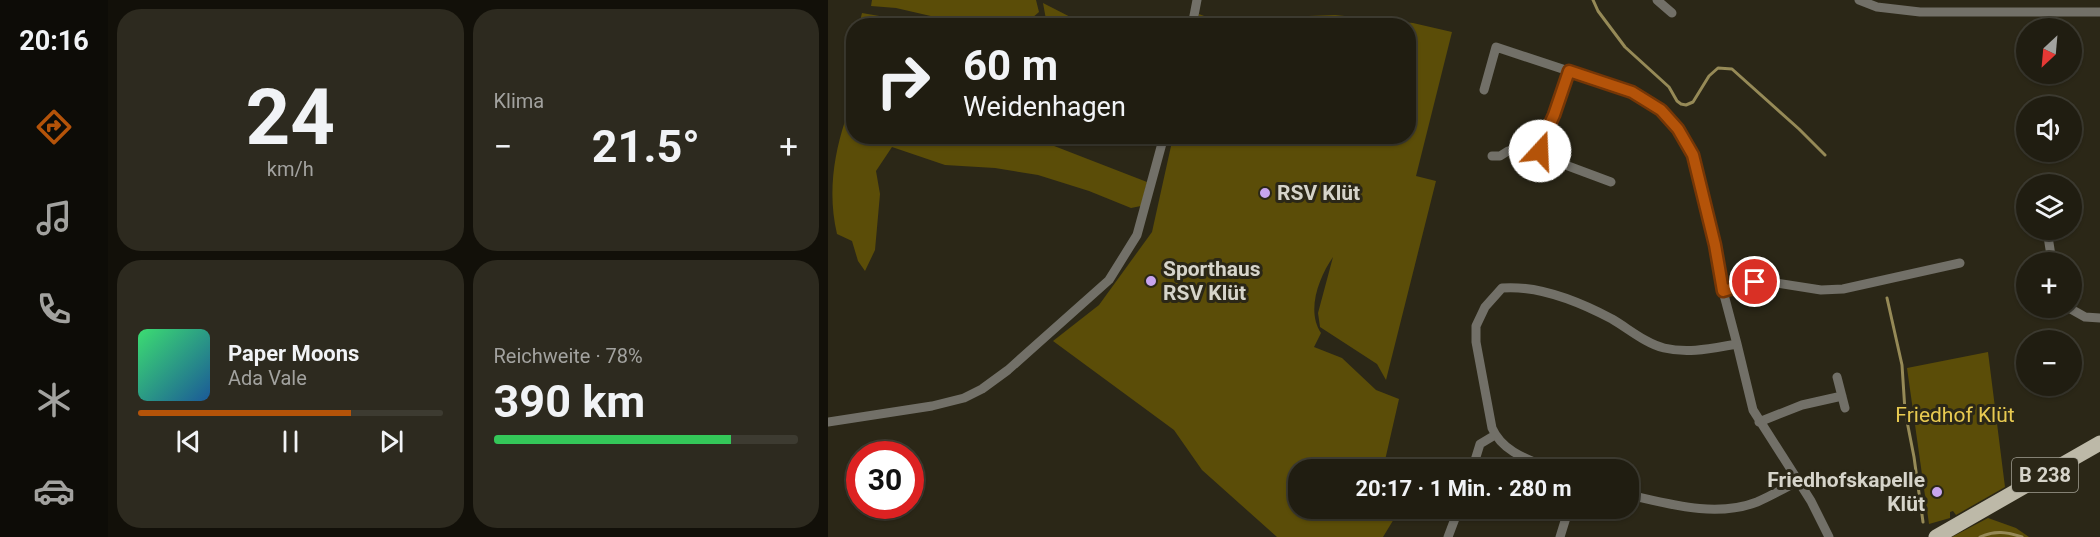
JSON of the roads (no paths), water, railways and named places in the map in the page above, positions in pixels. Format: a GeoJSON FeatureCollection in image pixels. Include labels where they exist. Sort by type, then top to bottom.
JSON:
{"type":"FeatureCollection","features":[{"type":"Feature","properties":{"kind":"main road","name":"B 238"},"geometry":{"type":"LineString","coordinates":[[1936,537],[2100,443]]}},
{"type":"Feature","properties":{"kind":"street"},"geometry":{"type":"LineString","coordinates":[[1194,18],[1197,0]]}},
{"type":"Feature","properties":{"kind":"street"},"geometry":{"type":"LineString","coordinates":[[1657,0],[1672,13]]}},
{"type":"Feature","properties":{"kind":"street"},"geometry":{"type":"LineString","coordinates":[[1859,0],[1877,7],[1920,12],[2100,12]]}},
{"type":"Feature","properties":{"kind":"street"},"geometry":{"type":"LineString","coordinates":[[1484,90],[1496,47],[1632,92],[1661,110],[1678,129],[1689,146],[1699,178],[1723,291],[1753,410],[1811,501],[1829,537]]}},
{"type":"Feature","properties":{"kind":"street"},"geometry":{"type":"LineString","coordinates":[[1540,151],[1569,71]]}},
{"type":"Feature","properties":{"kind":"street"},"geometry":{"type":"LineString","coordinates":[[828,422],[932,406],[964,398],[991,384],[1008,370],[1109,280],[1137,235],[1162,144]]}},
{"type":"Feature","properties":{"kind":"street"},"geometry":{"type":"LineString","coordinates":[[1492,156],[1500,156],[1508,151],[1540,151],[1552,160],[1611,182]]}},
{"type":"Feature","properties":{"kind":"street"},"geometry":{"type":"LineString","coordinates":[[1723,291],[1755,282],[1788,284],[1821,290],[1844,289],[1960,263]]}},
{"type":"Feature","properties":{"kind":"street"},"geometry":{"type":"LineString","coordinates":[[1528,459],[1511,452],[1495,435],[1487,408],[1476,342],[1476,326],[1490,301],[1502,288],[1531,289],[1586,306],[1651,344],[1664,348],[1684,352],[1737,344]]}},
{"type":"Feature","properties":{"kind":"street"},"geometry":{"type":"LineString","coordinates":[[2082,314],[2100,318]]}},
{"type":"Feature","properties":{"kind":"street"},"geometry":{"type":"LineString","coordinates":[[1837,377],[1845,408]]}},
{"type":"Feature","properties":{"kind":"street"},"geometry":{"type":"LineString","coordinates":[[1759,422],[1802,405],[1842,396]]}},
{"type":"Feature","properties":{"kind":"street"},"geometry":{"type":"LineString","coordinates":[[1475,459],[1480,444],[1495,435]]}},
{"type":"Feature","properties":{"kind":"street"},"geometry":{"type":"LineString","coordinates":[[1639,497],[1678,506],[1723,508],[1756,502],[1798,481]]}},
{"type":"Feature","properties":{"kind":"street"},"geometry":{"type":"LineString","coordinates":[[1448,537],[1455,519]]}},
{"type":"Feature","properties":{"kind":"street"},"geometry":{"type":"LineString","coordinates":[[1560,537],[1566,519]]}},
{"type":"Feature","properties":{"kind":"waterway"},"geometry":{"type":"LineString","coordinates":[[1593,0],[1598,11],[1625,47],[1669,87],[1681,104],[1686,105],[1693,102],[1709,76],[1718,68],[1732,69],[1825,155]]}},
{"type":"Feature","properties":{"kind":"waterway"},"geometry":{"type":"LineString","coordinates":[[1887,298],[1902,365],[1905,411],[1923,522]]}},
{"type":"Feature","properties":{"kind":"waterway"},"geometry":{"type":"LineString","coordinates":[[1980,537],[2001,532],[2022,537]]}},
{"type":"Feature","properties":{"kind":"place","name":"RSV Klüt"},"geometry":{"type":"Point","coordinates":[1265,193]}},
{"type":"Feature","properties":{"kind":"place","name":"Sporthaus RSV Klüt"},"geometry":{"type":"Point","coordinates":[1151,281]}},
{"type":"Feature","properties":{"kind":"place","name":"Friedhofskapelle Klüt"},"geometry":{"type":"Point","coordinates":[1937,492]}},
{"type":"Feature","properties":{"kind":"park label","name":"Friedhof Klüt"},"geometry":{"type":"Point","coordinates":[1955,415]}}]}
